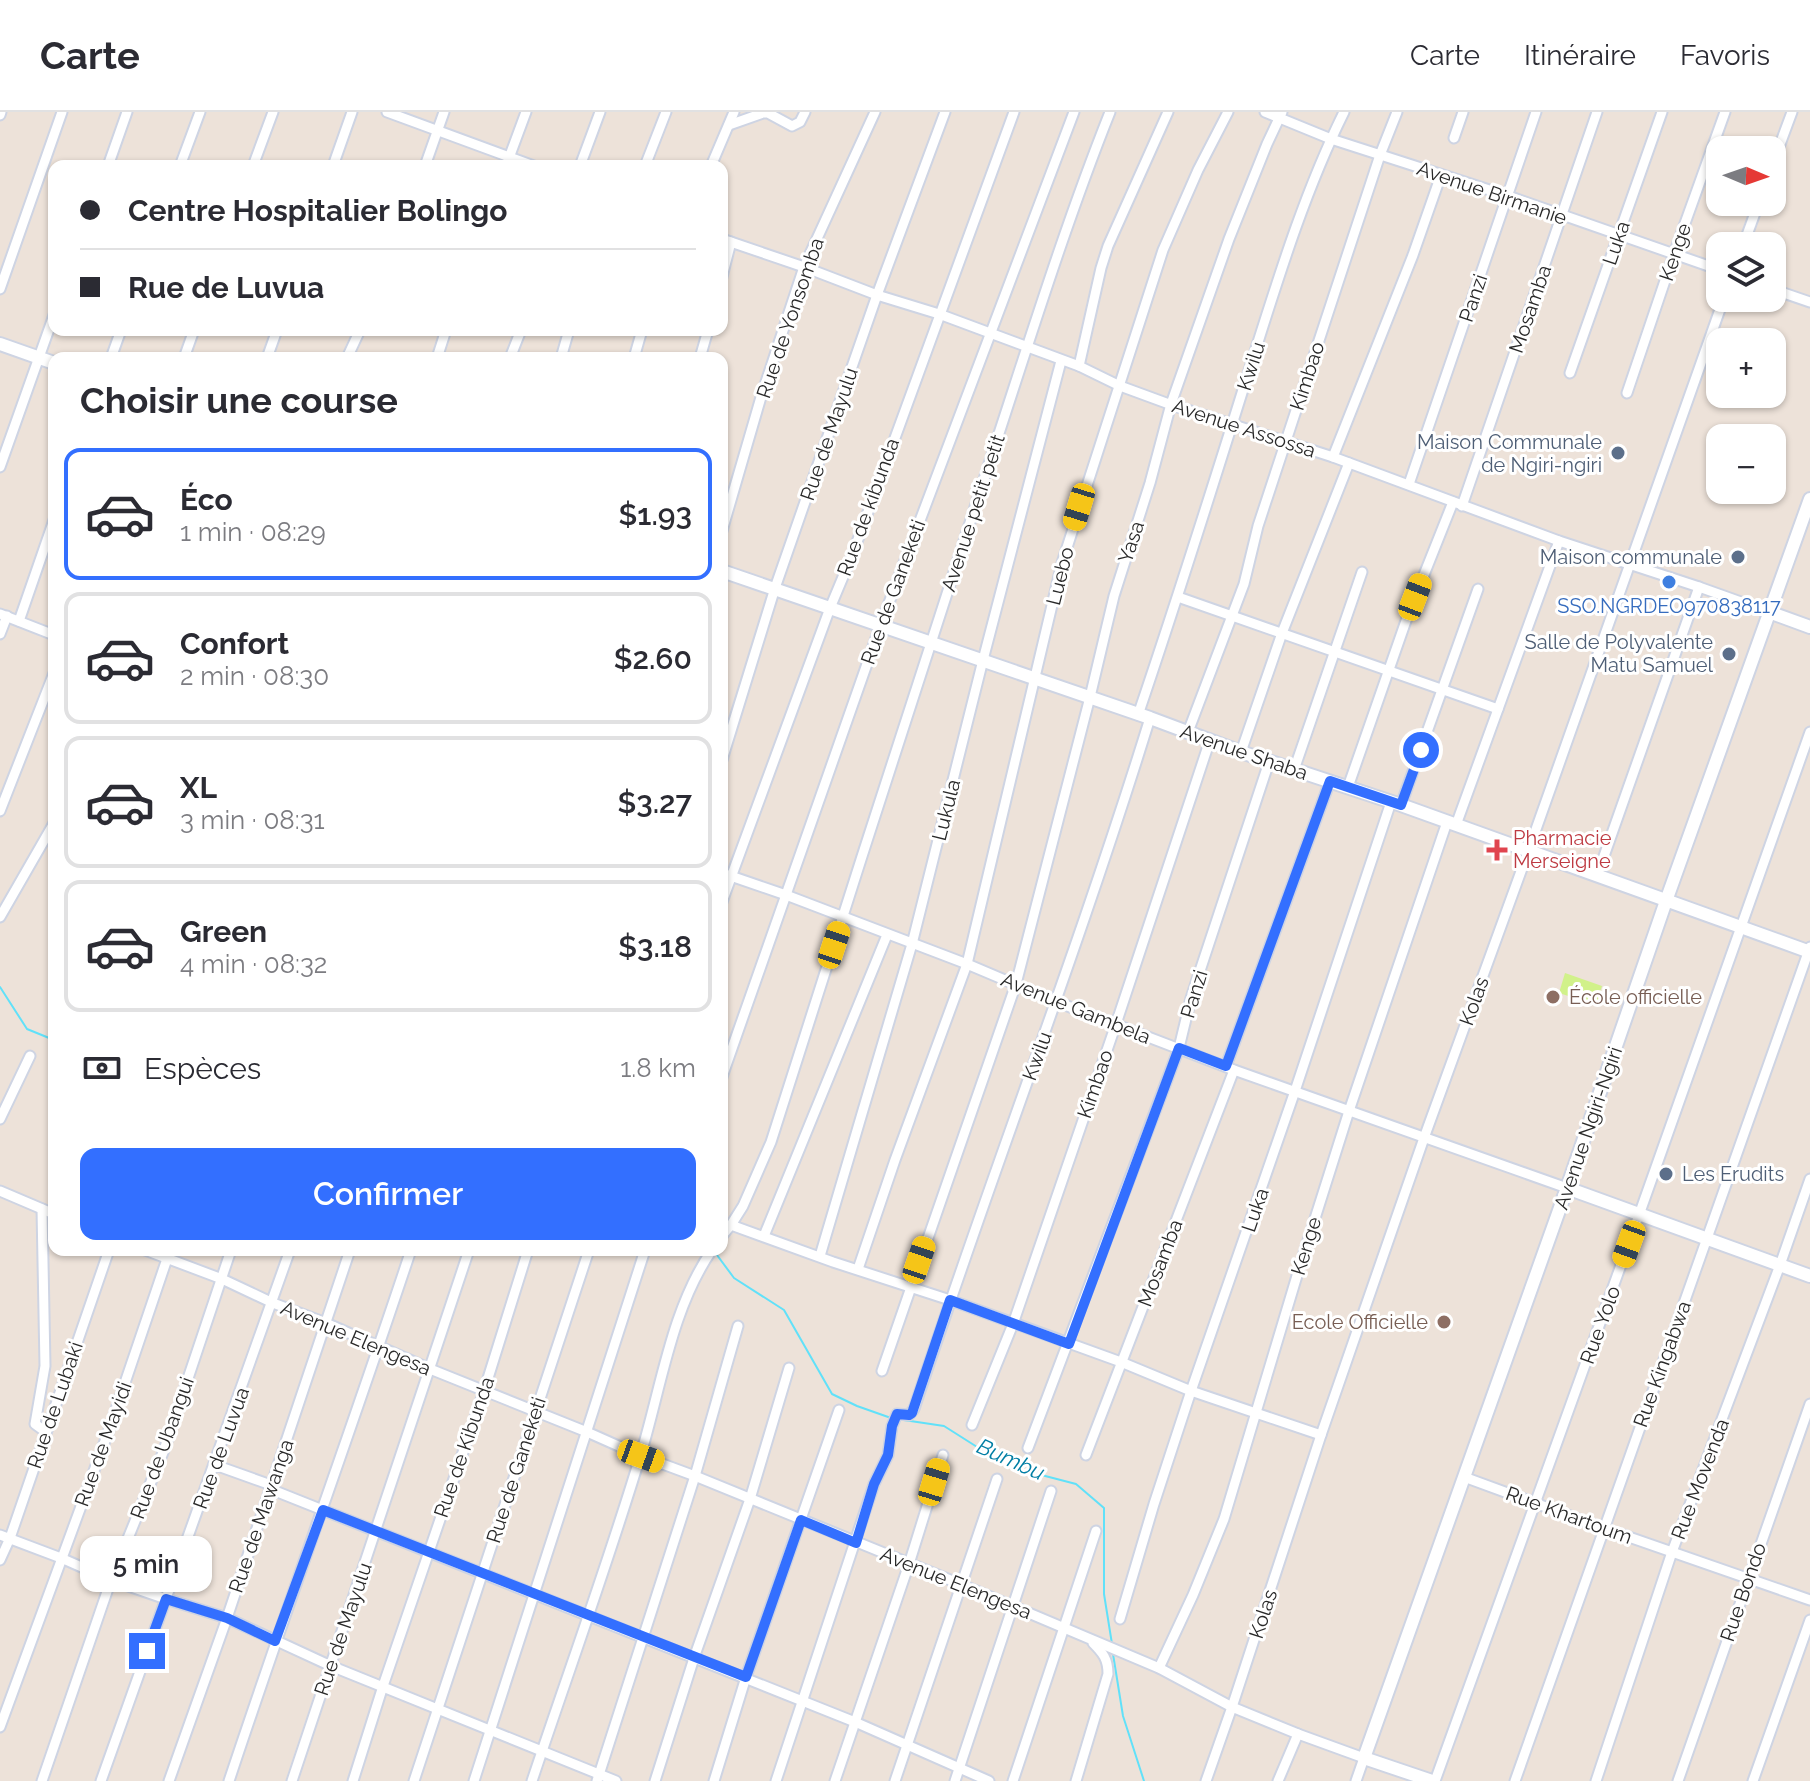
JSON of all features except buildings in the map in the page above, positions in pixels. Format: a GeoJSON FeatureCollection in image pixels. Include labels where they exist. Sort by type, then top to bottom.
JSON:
{"type":"FeatureCollection","features":[{"type":"Feature","properties":{"kind":"street"},"geometry":{"type":"LineString","coordinates":[[0,289],[62,112]]}},
{"type":"Feature","properties":{"kind":"street"},"geometry":{"type":"LineString","coordinates":[[110,160],[127,112]]}},
{"type":"Feature","properties":{"kind":"street"},"geometry":{"type":"LineString","coordinates":[[182,160],[200,112]]}},
{"type":"Feature","properties":{"kind":"street"},"geometry":{"type":"LineString","coordinates":[[255,160],[273,112]]}},
{"type":"Feature","properties":{"kind":"street"},"geometry":{"type":"LineString","coordinates":[[335,160],[352,112]]}},
{"type":"Feature","properties":{"kind":"street"},"geometry":{"type":"LineString","coordinates":[[387,112],[506,160]]}},
{"type":"Feature","properties":{"kind":"street"},"geometry":{"type":"LineString","coordinates":[[427,160],[444,112]]}},
{"type":"Feature","properties":{"kind":"street"},"geometry":{"type":"LineString","coordinates":[[508,160],[526,112]]}},
{"type":"Feature","properties":{"kind":"street"},"geometry":{"type":"LineString","coordinates":[[582,160],[600,112]]}},
{"type":"Feature","properties":{"kind":"street"},"geometry":{"type":"LineString","coordinates":[[647,160],[666,112]]}},
{"type":"Feature","properties":{"kind":"street"},"geometry":{"type":"LineString","coordinates":[[714,160],[734,112]]}},
{"type":"Feature","properties":{"kind":"street"},"geometry":{"type":"LineString","coordinates":[[729,125],[768,113],[792,126],[800,122],[805,112]]}},
{"type":"Feature","properties":{"kind":"street","name":"Rue de Yonsomba"},"geometry":{"type":"LineString","coordinates":[[728,510],[804,267],[875,112]]}},
{"type":"Feature","properties":{"kind":"street","name":"Rue de Mayulu"},"geometry":{"type":"LineString","coordinates":[[728,741],[775,588],[877,295],[945,112]]}},
{"type":"Feature","properties":{"kind":"street","name":"Rue de kibunda"},"geometry":{"type":"LineString","coordinates":[[728,869],[853,553],[1014,112]]}},
{"type":"Feature","properties":{"kind":"street","name":"Rue de Ganeketi"},"geometry":{"type":"LineString","coordinates":[[728,1060],[881,624],[1074,112]]}},
{"type":"Feature","properties":{"kind":"street","name":"Avenue petit petit"},"geometry":{"type":"LineString","coordinates":[[728,1229],[743,1206],[771,1142],[1027,348],[1110,112]]}},
{"type":"Feature","properties":{"kind":"street"},"geometry":{"type":"LineString","coordinates":[[1079,366],[1108,246],[1168,112]]}},
{"type":"Feature","properties":{"kind":"street","name":"Luebo"},"geometry":{"type":"LineString","coordinates":[[858,1269],[967,964],[1062,563],[1163,250],[1198,170],[1228,112]]}},
{"type":"Feature","properties":{"kind":"street","name":"Avenue Birmanie"},"geometry":{"type":"LineString","coordinates":[[1265,112],[1281,114],[1331,139],[1508,196],[1706,265]]}},
{"type":"Feature","properties":{"kind":"street","name":"Kwilu"},"geometry":{"type":"LineString","coordinates":[[856,1543],[874,1484],[888,1455],[893,1422],[897,1414],[912,1413],[1057,1002],[1178,597],[1283,263],[1344,112]]}},
{"type":"Feature","properties":{"kind":"street","name":"Kimbao"},"geometry":{"type":"LineString","coordinates":[[1188,732],[1244,584],[1258,526],[1380,155],[1397,112]]}},
{"type":"Feature","properties":{"kind":"street"},"geometry":{"type":"LineString","coordinates":[[1454,138],[1463,112]]}},
{"type":"Feature","properties":{"kind":"street","name":"Panzi"},"geometry":{"type":"LineString","coordinates":[[1409,484],[1536,112]]}},
{"type":"Feature","properties":{"kind":"street","name":"Mosamba"},"geometry":{"type":"LineString","coordinates":[[1348,787],[1408,615],[1458,504],[1597,112]]}},
{"type":"Feature","properties":{"kind":"street","name":"Luka"},"geometry":{"type":"LineString","coordinates":[[1570,373],[1662,112]]}},
{"type":"Feature","properties":{"kind":"street","name":"Kenge"},"geometry":{"type":"LineString","coordinates":[[1627,393],[1725,112]]}},
{"type":"Feature","properties":{"kind":"street"},"geometry":{"type":"LineString","coordinates":[[1783,136],[1792,112]]}},
{"type":"Feature","properties":{"kind":"street","name":"Yasa"},"geometry":{"type":"LineString","coordinates":[[1016,984],[1114,596],[1171,404],[1229,239],[1281,114]]}},
{"type":"Feature","properties":{"kind":"street"},"geometry":{"type":"LineString","coordinates":[[1333,457],[1413,255],[1441,175]]}},
{"type":"Feature","properties":{"kind":"street","name":"Avenue Assossa"},"geometry":{"type":"LineString","coordinates":[[728,241],[939,314],[1079,366],[1120,386],[1333,457],[1559,541],[1769,612]]}},
{"type":"Feature","properties":{"kind":"street"},"geometry":{"type":"LineString","coordinates":[[1786,294],[1810,302]]}},
{"type":"Feature","properties":{"kind":"street","name":"Kolas"},"geometry":{"type":"LineString","coordinates":[[1206,1781],[1424,1138],[1719,312]]}},
{"type":"Feature","properties":{"kind":"street"},"geometry":{"type":"LineString","coordinates":[[0,467],[48,332]]}},
{"type":"Feature","properties":{"kind":"street"},"geometry":{"type":"LineString","coordinates":[[0,344],[48,361]]}},
{"type":"Feature","properties":{"kind":"street","name":"Lukula"},"geometry":{"type":"LineString","coordinates":[[820,1256],[912,944],[1061,361]]}},
{"type":"Feature","properties":{"kind":"street"},"geometry":{"type":"LineString","coordinates":[[1241,752],[1282,633],[1349,463]]}},
{"type":"Feature","properties":{"kind":"street","name":"Avenue Ngiri-Ngiri"},"geometry":{"type":"LineString","coordinates":[[1364,1758],[1810,499]]}},
{"type":"Feature","properties":{"kind":"street"},"geometry":{"type":"LineString","coordinates":[[19,621],[48,537]]}},
{"type":"Feature","properties":{"kind":"street","name":"Kenge"},"geometry":{"type":"LineString","coordinates":[[1159,1668],[1224,1519],[1349,1111],[1451,824],[1498,709],[1559,541]]}},
{"type":"Feature","properties":{"kind":"street"},"geometry":{"type":"LineString","coordinates":[[1294,770],[1362,572]]}},
{"type":"Feature","properties":{"kind":"street","name":"Avenue Shaba"},"geometry":{"type":"LineString","coordinates":[[728,573],[1809,950]]}},
{"type":"Feature","properties":{"kind":"street"},"geometry":{"type":"LineString","coordinates":[[1597,876],[1699,587]]}},
{"type":"Feature","properties":{"kind":"street","name":"Luka"},"geometry":{"type":"LineString","coordinates":[[1120,1619],[1191,1391],[1295,1091],[1396,804],[1443,689],[1478,589]]}},
{"type":"Feature","properties":{"kind":"street"},"geometry":{"type":"LineString","coordinates":[[1178,597],[1498,709]]}},
{"type":"Feature","properties":{"kind":"street"},"geometry":{"type":"LineString","coordinates":[[1769,612],[1810,627]]}},
{"type":"Feature","properties":{"kind":"street"},"geometry":{"type":"LineString","coordinates":[[0,634],[3,615],[48,633]]}},
{"type":"Feature","properties":{"kind":"street"},"geometry":{"type":"LineString","coordinates":[[0,811],[48,688]]}},
{"type":"Feature","properties":{"kind":"street","name":"Rue Yolo"},"geometry":{"type":"LineString","coordinates":[[1434,1781],[1810,732]]}},
{"type":"Feature","properties":{"kind":"street","name":"Kimbao"},"geometry":{"type":"LineString","coordinates":[[972,1425],[1013,1324],[1210,740]]}},
{"type":"Feature","properties":{"kind":"street","name":"Panzi"},"geometry":{"type":"LineString","coordinates":[[1028,1448],[1179,1048],[1191,998],[1269,762]]}},
{"type":"Feature","properties":{"kind":"street","name":"Mosamba"},"geometry":{"type":"LineString","coordinates":[[1086,1455],[1230,1068],[1330,781]]}},
{"type":"Feature","properties":{"kind":"street"},"geometry":{"type":"LineString","coordinates":[[0,917],[48,833]]}},
{"type":"Feature","properties":{"kind":"street","name":"Avenue Gambela"},"geometry":{"type":"LineString","coordinates":[[728,875],[967,964],[1230,1068],[1567,1188]]}},
{"type":"Feature","properties":{"kind":"street"},"geometry":{"type":"LineString","coordinates":[[764,1236],[887,935]]}},
{"type":"Feature","properties":{"kind":"street","name":"Rue Kingabwa"},"geometry":{"type":"LineString","coordinates":[[1515,1781],[1809,950]]}},
{"type":"Feature","properties":{"kind":"street"},"geometry":{"type":"LineString","coordinates":[[882,1371],[1016,984]]}},
{"type":"Feature","properties":{"kind":"street"},"geometry":{"type":"LineString","coordinates":[[0,1119],[30,1056]]}},
{"type":"Feature","properties":{"kind":"street","name":"Rue Movenda"},"geometry":{"type":"LineString","coordinates":[[1596,1781],[1672,1552],[1810,1179]]}},
{"type":"Feature","properties":{"kind":"street"},"geometry":{"type":"LineString","coordinates":[[1567,1188],[1810,1276]]}},
{"type":"Feature","properties":{"kind":"street"},"geometry":{"type":"LineString","coordinates":[[0,1191],[48,1212]]}},
{"type":"Feature","properties":{"kind":"street"},"geometry":{"type":"LineString","coordinates":[[42,1209],[45,1366],[35,1424],[46,1432]]}},
{"type":"Feature","properties":{"kind":"street"},"geometry":{"type":"LineString","coordinates":[[731,1225],[950,1300],[1121,1362],[1191,1391],[1321,1435]]}},
{"type":"Feature","properties":{"kind":"street","name":"Rue de Lubaki"},"geometry":{"type":"LineString","coordinates":[[0,1560],[5,1537],[46,1432],[107,1256]]}},
{"type":"Feature","properties":{"kind":"street","name":"Rue de Mayidi"},"geometry":{"type":"LineString","coordinates":[[0,1727],[109,1430],[168,1256]]}},
{"type":"Feature","properties":{"kind":"street","name":"Avenue Elengesa"},"geometry":{"type":"LineString","coordinates":[[173,1256],[273,1303],[641,1456],[1012,1605],[1159,1668],[1232,1707],[1364,1758]]}},
{"type":"Feature","properties":{"kind":"street","name":"Rue de Ubangui"},"geometry":{"type":"LineString","coordinates":[[42,1781],[111,1580],[164,1450],[229,1256]]}},
{"type":"Feature","properties":{"kind":"street","name":"Rue de Luvua"},"geometry":{"type":"LineString","coordinates":[[101,1781],[288,1256]]}},
{"type":"Feature","properties":{"kind":"street","name":"Rue de Mawanga"},"geometry":{"type":"LineString","coordinates":[[169,1781],[348,1256]]}},
{"type":"Feature","properties":{"kind":"street"},"geometry":{"type":"LineString","coordinates":[[229,1781],[409,1256]]}},
{"type":"Feature","properties":{"kind":"street","name":"Rue de Mayulu"},"geometry":{"type":"LineString","coordinates":[[292,1781],[467,1256]]}},
{"type":"Feature","properties":{"kind":"street","name":"Rue de Kibunda"},"geometry":{"type":"LineString","coordinates":[[353,1781],[526,1256]]}},
{"type":"Feature","properties":{"kind":"street","name":"Rue de Ganeketi"},"geometry":{"type":"LineString","coordinates":[[414,1781],[587,1256]]}},
{"type":"Feature","properties":{"kind":"street"},"geometry":{"type":"LineString","coordinates":[[474,1781],[643,1256]]}},
{"type":"Feature","properties":{"kind":"street"},"geometry":{"type":"LineString","coordinates":[[532,1781],[641,1456],[685,1300],[708,1256]]}},
{"type":"Feature","properties":{"kind":"street"},"geometry":{"type":"LineString","coordinates":[[598,1778],[695,1476],[738,1326]]}},
{"type":"Feature","properties":{"kind":"street"},"geometry":{"type":"LineString","coordinates":[[655,1781],[750,1499],[789,1368]]}},
{"type":"Feature","properties":{"kind":"street","name":"Rue Bondo"},"geometry":{"type":"LineString","coordinates":[[1678,1781],[1810,1404]]}},
{"type":"Feature","properties":{"kind":"street"},"geometry":{"type":"LineString","coordinates":[[714,1781],[746,1677],[839,1410]]}},
{"type":"Feature","properties":{"kind":"street"},"geometry":{"type":"LineString","coordinates":[[835,1781],[943,1455]]}},
{"type":"Feature","properties":{"kind":"street"},"geometry":{"type":"LineString","coordinates":[[215,1465],[746,1677],[989,1781]]}},
{"type":"Feature","properties":{"kind":"street","name":"Rue Khartoum"},"geometry":{"type":"LineString","coordinates":[[1464,1477],[1810,1600]]}},
{"type":"Feature","properties":{"kind":"street"},"geometry":{"type":"LineString","coordinates":[[895,1781],[997,1479]]}},
{"type":"Feature","properties":{"kind":"street"},"geometry":{"type":"LineString","coordinates":[[955,1781],[1051,1491]]}},
{"type":"Feature","properties":{"kind":"street"},"geometry":{"type":"LineString","coordinates":[[1013,1781],[1096,1531]]}},
{"type":"Feature","properties":{"kind":"street"},"geometry":{"type":"LineString","coordinates":[[5,1537],[111,1580],[227,1618],[331,1666],[542,1750],[598,1778],[616,1781]]}},
{"type":"Feature","properties":{"kind":"street"},"geometry":{"type":"LineString","coordinates":[[776,1781],[856,1543]]}},
{"type":"Feature","properties":{"kind":"street"},"geometry":{"type":"LineString","coordinates":[[1753,1781],[1810,1620]]}},
{"type":"Feature","properties":{"kind":"street"},"geometry":{"type":"LineString","coordinates":[[1076,1781],[1108,1674],[1105,1655],[1088,1638]]}},
{"type":"Feature","properties":{"kind":"street"},"geometry":{"type":"LineString","coordinates":[[1278,1781],[1298,1734]]}},
{"type":"Feature","properties":{"kind":"street"},"geometry":{"type":"LineString","coordinates":[[1356,1781],[1364,1758],[1434,1781]]}},
{"type":"Feature","properties":{"kind":"green space"},"geometry":{"type":"Polygon","coordinates":[[[1565,973],[1602,986],[1596,1005],[1559,993],[1565,973]]]}},
{"type":"Feature","properties":{"kind":"waterway","name":"Bumbu"},"geometry":{"type":"LineString","coordinates":[[0,987],[27,1029],[48,1038]]}},
{"type":"Feature","properties":{"kind":"waterway","name":"Bumbu"},"geometry":{"type":"LineString","coordinates":[[718,1256],[734,1278],[784,1310],[832,1394],[891,1418]]}},
{"type":"Feature","properties":{"kind":"waterway","name":"Bumbu"},"geometry":{"type":"LineString","coordinates":[[897,1419],[944,1426],[985,1452],[1026,1471],[1076,1484],[1104,1508],[1104,1594],[1112,1644]]}},
{"type":"Feature","properties":{"kind":"waterway","name":"Bumbu"},"geometry":{"type":"LineString","coordinates":[[1113,1654],[1123,1716],[1144,1781]]}},
{"type":"Feature","properties":{"kind":"place","name":"Maison Communale de Ngiri-ngiri"},"geometry":{"type":"Point","coordinates":[1618,453]}},
{"type":"Feature","properties":{"kind":"place","name":"Maison communale"},"geometry":{"type":"Point","coordinates":[1738,557]}},
{"type":"Feature","properties":{"kind":"place","name":"SSO.NGRDEO970838117"},"geometry":{"type":"Point","coordinates":[1669,582]}},
{"type":"Feature","properties":{"kind":"place","name":"Salle de Polyvalente Matu Samuel"},"geometry":{"type":"Point","coordinates":[1729,654]}},
{"type":"Feature","properties":{"kind":"place","name":"Pharmacie Merseigne"},"geometry":{"type":"Point","coordinates":[1497,850]}},
{"type":"Feature","properties":{"kind":"place","name":"École officielle"},"geometry":{"type":"Point","coordinates":[1553,997]}},
{"type":"Feature","properties":{"kind":"place","name":"Les Erudits"},"geometry":{"type":"Point","coordinates":[1666,1174]}},
{"type":"Feature","properties":{"kind":"place","name":"Ecole Officielle"},"geometry":{"type":"Point","coordinates":[1444,1322]}},
{"type":"Feature","properties":{"kind":"route"},"geometry":{"type":"LineString","coordinates":[[147,1651],[166,1599],[227,1618],[275,1641],[323,1510],[746,1677],[801,1520],[856,1543],[874,1484],[888,1455],[895,1418],[897,1414],[912,1413],[950,1300],[1069,1344],[1179,1048],[1226,1066],[1330,781],[1401,805],[1421,750]]}}]}
